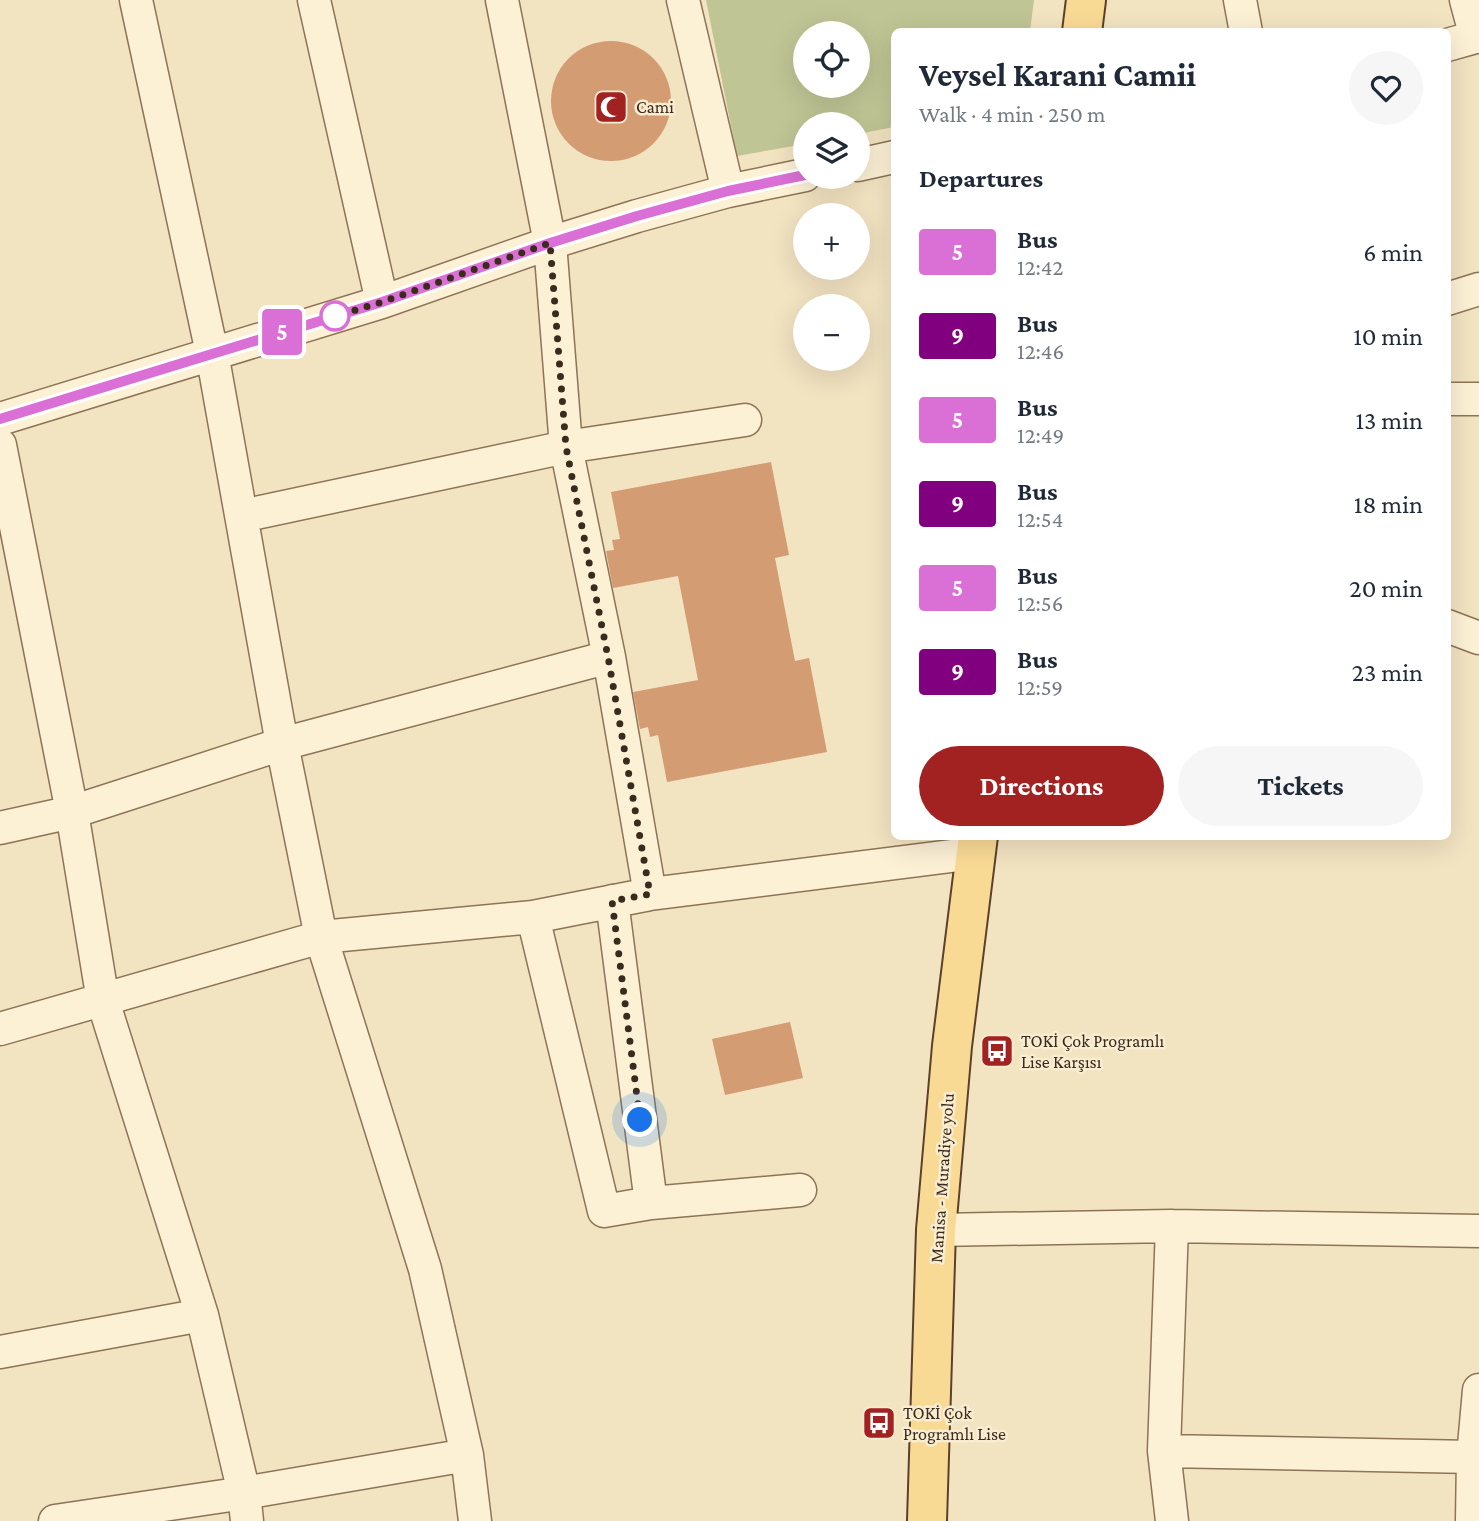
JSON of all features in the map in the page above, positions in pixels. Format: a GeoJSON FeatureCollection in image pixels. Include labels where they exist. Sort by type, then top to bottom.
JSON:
{"type":"FeatureCollection","features":[{"type":"Feature","properties":{"kind":"main road"},"geometry":{"type":"LineString","coordinates":[[1082,28],[1086,0]]}},
{"type":"Feature","properties":{"kind":"main road","name":"Manisa - Muradiye yolu"},"geometry":{"type":"LineString","coordinates":[[927,1521],[936,1230],[952,1046],[976,845]]}},
{"type":"Feature","properties":{"kind":"street"},"geometry":{"type":"LineString","coordinates":[[136,0],[212,353],[282,744],[321,937],[425,1269],[467,1455],[475,1521]]}},
{"type":"Feature","properties":{"kind":"street"},"geometry":{"type":"LineString","coordinates":[[314,0],[382,302]]}},
{"type":"Feature","properties":{"kind":"street"},"geometry":{"type":"LineString","coordinates":[[502,0],[550,243],[566,447],[608,657],[650,894]]}},
{"type":"Feature","properties":{"kind":"street"},"geometry":{"type":"LineString","coordinates":[[684,0],[728,191]]}},
{"type":"Feature","properties":{"kind":"street"},"geometry":{"type":"LineString","coordinates":[[1240,0],[1245,28]]}},
{"type":"Feature","properties":{"kind":"street"},"geometry":{"type":"LineString","coordinates":[[1466,0],[1468,39]]}},
{"type":"Feature","properties":{"kind":"street"},"geometry":{"type":"LineString","coordinates":[[870,162],[891,158]]}},
{"type":"Feature","properties":{"kind":"street"},"geometry":{"type":"LineString","coordinates":[[0,419],[382,302],[550,243],[728,191],[793,178]]}},
{"type":"Feature","properties":{"kind":"street"},"geometry":{"type":"LineString","coordinates":[[1451,298],[1479,289]]}},
{"type":"Feature","properties":{"kind":"street"},"geometry":{"type":"LineString","coordinates":[[1451,399],[1479,399]]}},
{"type":"Feature","properties":{"kind":"street"},"geometry":{"type":"LineString","coordinates":[[242,516],[566,447],[745,420]]}},
{"type":"Feature","properties":{"kind":"street"},"geometry":{"type":"LineString","coordinates":[[0,445],[72,812],[103,1001],[202,1315],[245,1507]]}},
{"type":"Feature","properties":{"kind":"street"},"geometry":{"type":"LineString","coordinates":[[1451,628],[1479,638]]}},
{"type":"Feature","properties":{"kind":"street"},"geometry":{"type":"LineString","coordinates":[[0,828],[72,812],[282,744],[608,657]]}},
{"type":"Feature","properties":{"kind":"street"},"geometry":{"type":"LineString","coordinates":[[0,1029],[321,937],[533,917],[650,894],[976,845]]}},
{"type":"Feature","properties":{"kind":"street"},"geometry":{"type":"LineString","coordinates":[[612,901],[651,1203]]}},
{"type":"Feature","properties":{"kind":"street"},"geometry":{"type":"LineString","coordinates":[[533,917],[604,1211],[651,1203],[800,1190]]}},
{"type":"Feature","properties":{"kind":"street"},"geometry":{"type":"LineString","coordinates":[[1172,1226],[1164,1451],[1172,1521]]}},
{"type":"Feature","properties":{"kind":"street"},"geometry":{"type":"LineString","coordinates":[[936,1230],[1172,1226],[1479,1231]]}},
{"type":"Feature","properties":{"kind":"street"},"geometry":{"type":"LineString","coordinates":[[0,1352],[202,1315]]}},
{"type":"Feature","properties":{"kind":"street"},"geometry":{"type":"LineString","coordinates":[[1472,1521],[1473,1457],[1479,1390]]}},
{"type":"Feature","properties":{"kind":"street"},"geometry":{"type":"LineString","coordinates":[[1164,1451],[1473,1457]]}},
{"type":"Feature","properties":{"kind":"street"},"geometry":{"type":"LineString","coordinates":[[55,1521],[245,1507],[467,1455]]}},
{"type":"Feature","properties":{"kind":"green space"},"geometry":{"type":"Polygon","coordinates":[[[706,0],[1034,0],[1030,28],[891,28],[891,128],[870,132],[870,112],[793,112],[793,146],[737,156],[706,0]]]}},
{"type":"Feature","properties":{"kind":"building","name":"Cami"},"geometry":{"type":"Polygon","coordinates":[[[611,41],[634,45],[654,58],[667,78],[671,101],[667,124],[654,144],[634,157],[611,161],[588,157],[568,144],[555,124],[551,101],[555,78],[568,58],[588,45],[611,41]]]}},
{"type":"Feature","properties":{"kind":"building"},"geometry":{"type":"Polygon","coordinates":[[[771,462],[789,555],[775,558],[795,661],[809,658],[827,752],[667,782],[658,735],[650,737],[648,727],[640,729],[633,692],[698,680],[678,576],[613,588],[606,551],[614,550],[612,540],[620,539],[611,492],[771,462]]]}},
{"type":"Feature","properties":{"kind":"building"},"geometry":{"type":"Polygon","coordinates":[[[790,1022],[803,1078],[725,1095],[712,1039],[790,1022]]]}},
{"type":"Feature","properties":{"kind":"bus line","name":"5"},"geometry":{"type":"LineString","coordinates":[[0,419],[382,302],[550,243],[637,216],[728,191],[793,177]]}},
{"type":"Feature","properties":{"kind":"place","name":"Cami"},"geometry":{"type":"Point","coordinates":[611,107]}},
{"type":"Feature","properties":{"kind":"place","name":"TOKİ Çok Programlı Lise Karşısı"},"geometry":{"type":"Point","coordinates":[997,1051]}},
{"type":"Feature","properties":{"kind":"place","name":"TOKİ Çok Programlı Lise"},"geometry":{"type":"Point","coordinates":[879,1423]}},
{"type":"Feature","properties":{"kind":"route"},"geometry":{"type":"LineString","coordinates":[[335,316],[333,317],[550,243],[566,447],[608,657],[650,894],[612,901],[640,1120]]}}]}
